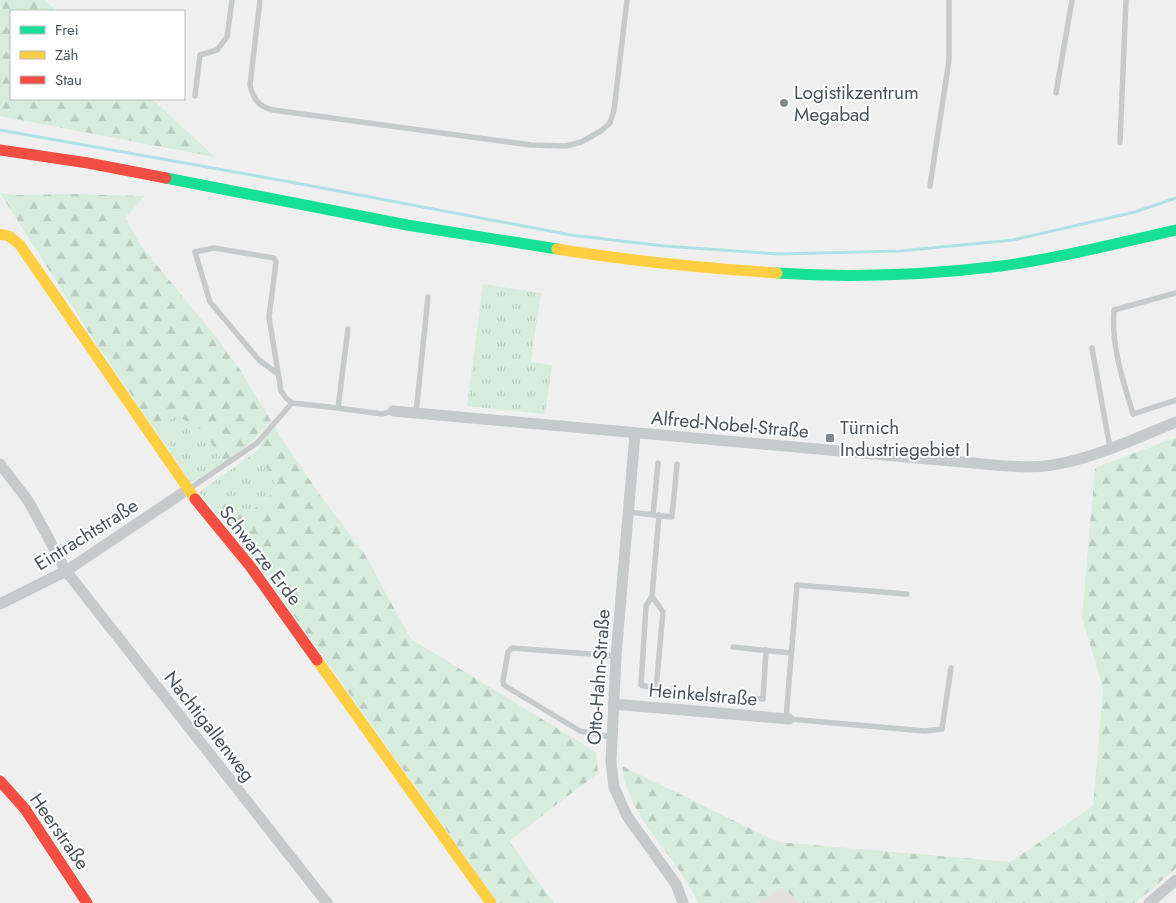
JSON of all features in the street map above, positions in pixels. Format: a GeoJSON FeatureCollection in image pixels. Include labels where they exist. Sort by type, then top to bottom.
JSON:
{"type":"FeatureCollection","features":[{"type":"Feature","properties":{"kind":"main road"},"geometry":{"type":"LineString","coordinates":[[0,150],[88,163],[407,225],[607,257],[713,269],[821,276],[912,274],[1001,266],[1062,256],[1176,230]]}},
{"type":"Feature","properties":{"kind":"main road","name":"Schwarze Erde"},"geometry":{"type":"LineString","coordinates":[[0,234],[9,236],[20,245],[187,490],[250,566],[491,903]]}},
{"type":"Feature","properties":{"kind":"main road","name":"Heerstraße"},"geometry":{"type":"LineString","coordinates":[[0,781],[25,809],[87,903]]}},
{"type":"Feature","properties":{"kind":"street","name":"Alfred-Nobel-Straße"},"geometry":{"type":"LineString","coordinates":[[393,411],[635,434],[1022,466],[1044,466],[1068,462],[1176,422]]}},
{"type":"Feature","properties":{"kind":"street","name":"Otto-Hahn-Straße"},"geometry":{"type":"LineString","coordinates":[[635,434],[616,656],[611,736],[612,770],[614,787],[627,816],[676,884],[683,903]]}},
{"type":"Feature","properties":{"kind":"street","name":"Nachtigallenweg"},"geometry":{"type":"LineString","coordinates":[[0,464],[29,502],[66,571],[327,903]]}},
{"type":"Feature","properties":{"kind":"street","name":"Eintrachtstraße"},"geometry":{"type":"LineString","coordinates":[[0,604],[66,571],[187,490]]}},
{"type":"Feature","properties":{"kind":"street","name":"Heinkelstraße"},"geometry":{"type":"LineString","coordinates":[[613,704],[787,719]]}},
{"type":"Feature","properties":{"kind":"street"},"geometry":{"type":"LineString","coordinates":[[1149,903],[1176,880]]}},
{"type":"Feature","properties":{"kind":"lane"},"geometry":{"type":"LineString","coordinates":[[196,96],[200,55],[217,50],[227,37],[232,0]]}},
{"type":"Feature","properties":{"kind":"lane"},"geometry":{"type":"LineString","coordinates":[[260,0],[250,85],[253,98],[263,108],[531,145],[566,146],[582,142],[601,131],[610,123],[614,110],[627,0]]}},
{"type":"Feature","properties":{"kind":"lane"},"geometry":{"type":"LineString","coordinates":[[930,186],[949,60],[949,0]]}},
{"type":"Feature","properties":{"kind":"lane"},"geometry":{"type":"LineString","coordinates":[[1056,93],[1072,0]]}},
{"type":"Feature","properties":{"kind":"lane"},"geometry":{"type":"LineString","coordinates":[[1120,142],[1126,0]]}},
{"type":"Feature","properties":{"kind":"lane"},"geometry":{"type":"LineString","coordinates":[[278,374],[259,360],[210,302],[195,252],[214,248],[274,258],[276,262],[269,317],[281,391],[292,403],[382,414],[393,411]]}},
{"type":"Feature","properties":{"kind":"lane"},"geometry":{"type":"LineString","coordinates":[[1176,293],[1114,310],[1113,325],[1119,365],[1133,414],[1176,400]]}},
{"type":"Feature","properties":{"kind":"lane"},"geometry":{"type":"LineString","coordinates":[[416,413],[428,297]]}},
{"type":"Feature","properties":{"kind":"lane"},"geometry":{"type":"LineString","coordinates":[[338,408],[348,329]]}},
{"type":"Feature","properties":{"kind":"lane"},"geometry":{"type":"LineString","coordinates":[[1092,348],[1110,448]]}},
{"type":"Feature","properties":{"kind":"lane"},"geometry":{"type":"LineString","coordinates":[[187,490],[257,443],[292,403]]}},
{"type":"Feature","properties":{"kind":"lane"},"geometry":{"type":"LineString","coordinates":[[658,464],[652,596],[646,606],[641,685],[665,691],[763,700],[766,650]]}},
{"type":"Feature","properties":{"kind":"lane"},"geometry":{"type":"LineString","coordinates":[[628,512],[672,517],[677,464]]}},
{"type":"Feature","properties":{"kind":"lane"},"geometry":{"type":"LineString","coordinates":[[907,594],[797,585],[787,719],[925,731],[942,729],[950,668]]}},
{"type":"Feature","properties":{"kind":"lane"},"geometry":{"type":"LineString","coordinates":[[652,596],[663,612],[656,689]]}},
{"type":"Feature","properties":{"kind":"lane"},"geometry":{"type":"LineString","coordinates":[[733,647],[791,652]]}},
{"type":"Feature","properties":{"kind":"lane"},"geometry":{"type":"LineString","coordinates":[[611,736],[580,731],[507,687],[503,681],[508,652],[512,648],[616,656]]}},
{"type":"Feature","properties":{"kind":"shaded area"},"geometry":{"type":"Polygon","coordinates":[[[782,887],[800,903],[758,903],[782,887]]]}},
{"type":"Feature","properties":{"kind":"green space"},"geometry":{"type":"Polygon","coordinates":[[[0,0],[44,0],[56,10],[10,10],[10,100],[153,100],[215,157],[0,116],[0,0]]]}},
{"type":"Feature","properties":{"kind":"green space"},"geometry":{"type":"Polygon","coordinates":[[[0,193],[16,195],[145,196],[125,218],[142,247],[239,368],[271,421],[249,444],[224,463],[203,431],[176,415],[161,427],[173,456],[95,342],[0,193]]]}},
{"type":"Feature","properties":{"kind":"green space"},"geometry":{"type":"Polygon","coordinates":[[[483,284],[541,293],[531,362],[552,365],[545,414],[467,406],[483,284]]]}},
{"type":"Feature","properties":{"kind":"green space"},"geometry":{"type":"Polygon","coordinates":[[[176,415],[203,431],[224,463],[191,483],[173,456],[161,427],[176,415]]]}},
{"type":"Feature","properties":{"kind":"green space"},"geometry":{"type":"Polygon","coordinates":[[[273,426],[320,495],[365,555],[411,639],[596,752],[598,773],[509,841],[554,903],[498,903],[258,565],[202,495],[249,513],[278,488],[257,451],[273,426]]]}},
{"type":"Feature","properties":{"kind":"green space"},"geometry":{"type":"Polygon","coordinates":[[[1176,437],[1176,868],[1173,871],[1135,903],[800,903],[782,887],[758,903],[698,903],[681,873],[650,831],[632,801],[622,766],[778,842],[1010,862],[1093,806],[1103,688],[1082,618],[1095,468],[1176,437]]]}},
{"type":"Feature","properties":{"kind":"green space"},"geometry":{"type":"Polygon","coordinates":[[[257,451],[279,487],[249,513],[202,495],[199,492],[257,451]]]}},
{"type":"Feature","properties":{"kind":"waterway"},"geometry":{"type":"LineString","coordinates":[[0,130],[571,235],[664,246],[778,254],[900,251],[1013,240],[1135,212],[1176,198]]}},
{"type":"Feature","properties":{"kind":"traffic: fast"},"geometry":{"type":"LineString","coordinates":[[166,178],[407,225],[557,249]]}},
{"type":"Feature","properties":{"kind":"traffic: fast"},"geometry":{"type":"LineString","coordinates":[[777,273],[861,275],[917,273],[1001,266],[1089,250],[1176,230]]}},
{"type":"Feature","properties":{"kind":"traffic: slow"},"geometry":{"type":"LineString","coordinates":[[0,234],[9,236],[20,245],[195,499]]}},
{"type":"Feature","properties":{"kind":"traffic: slow"},"geometry":{"type":"LineString","coordinates":[[557,249],[667,264],[777,273]]}},
{"type":"Feature","properties":{"kind":"traffic: slow"},"geometry":{"type":"LineString","coordinates":[[317,660],[491,903]]}},
{"type":"Feature","properties":{"kind":"traffic: jam"},"geometry":{"type":"LineString","coordinates":[[0,150],[88,163],[166,178]]}},
{"type":"Feature","properties":{"kind":"traffic: jam"},"geometry":{"type":"LineString","coordinates":[[195,499],[250,566],[317,660]]}},
{"type":"Feature","properties":{"kind":"traffic: jam"},"geometry":{"type":"LineString","coordinates":[[0,781],[25,809],[87,903]]}},
{"type":"Feature","properties":{"kind":"place","name":"Logistikzentrum Megabad"},"geometry":{"type":"Point","coordinates":[784,103]}},
{"type":"Feature","properties":{"kind":"place","name":"Türnich Industriegebiet I"},"geometry":{"type":"Point","coordinates":[830,438]}}]}
